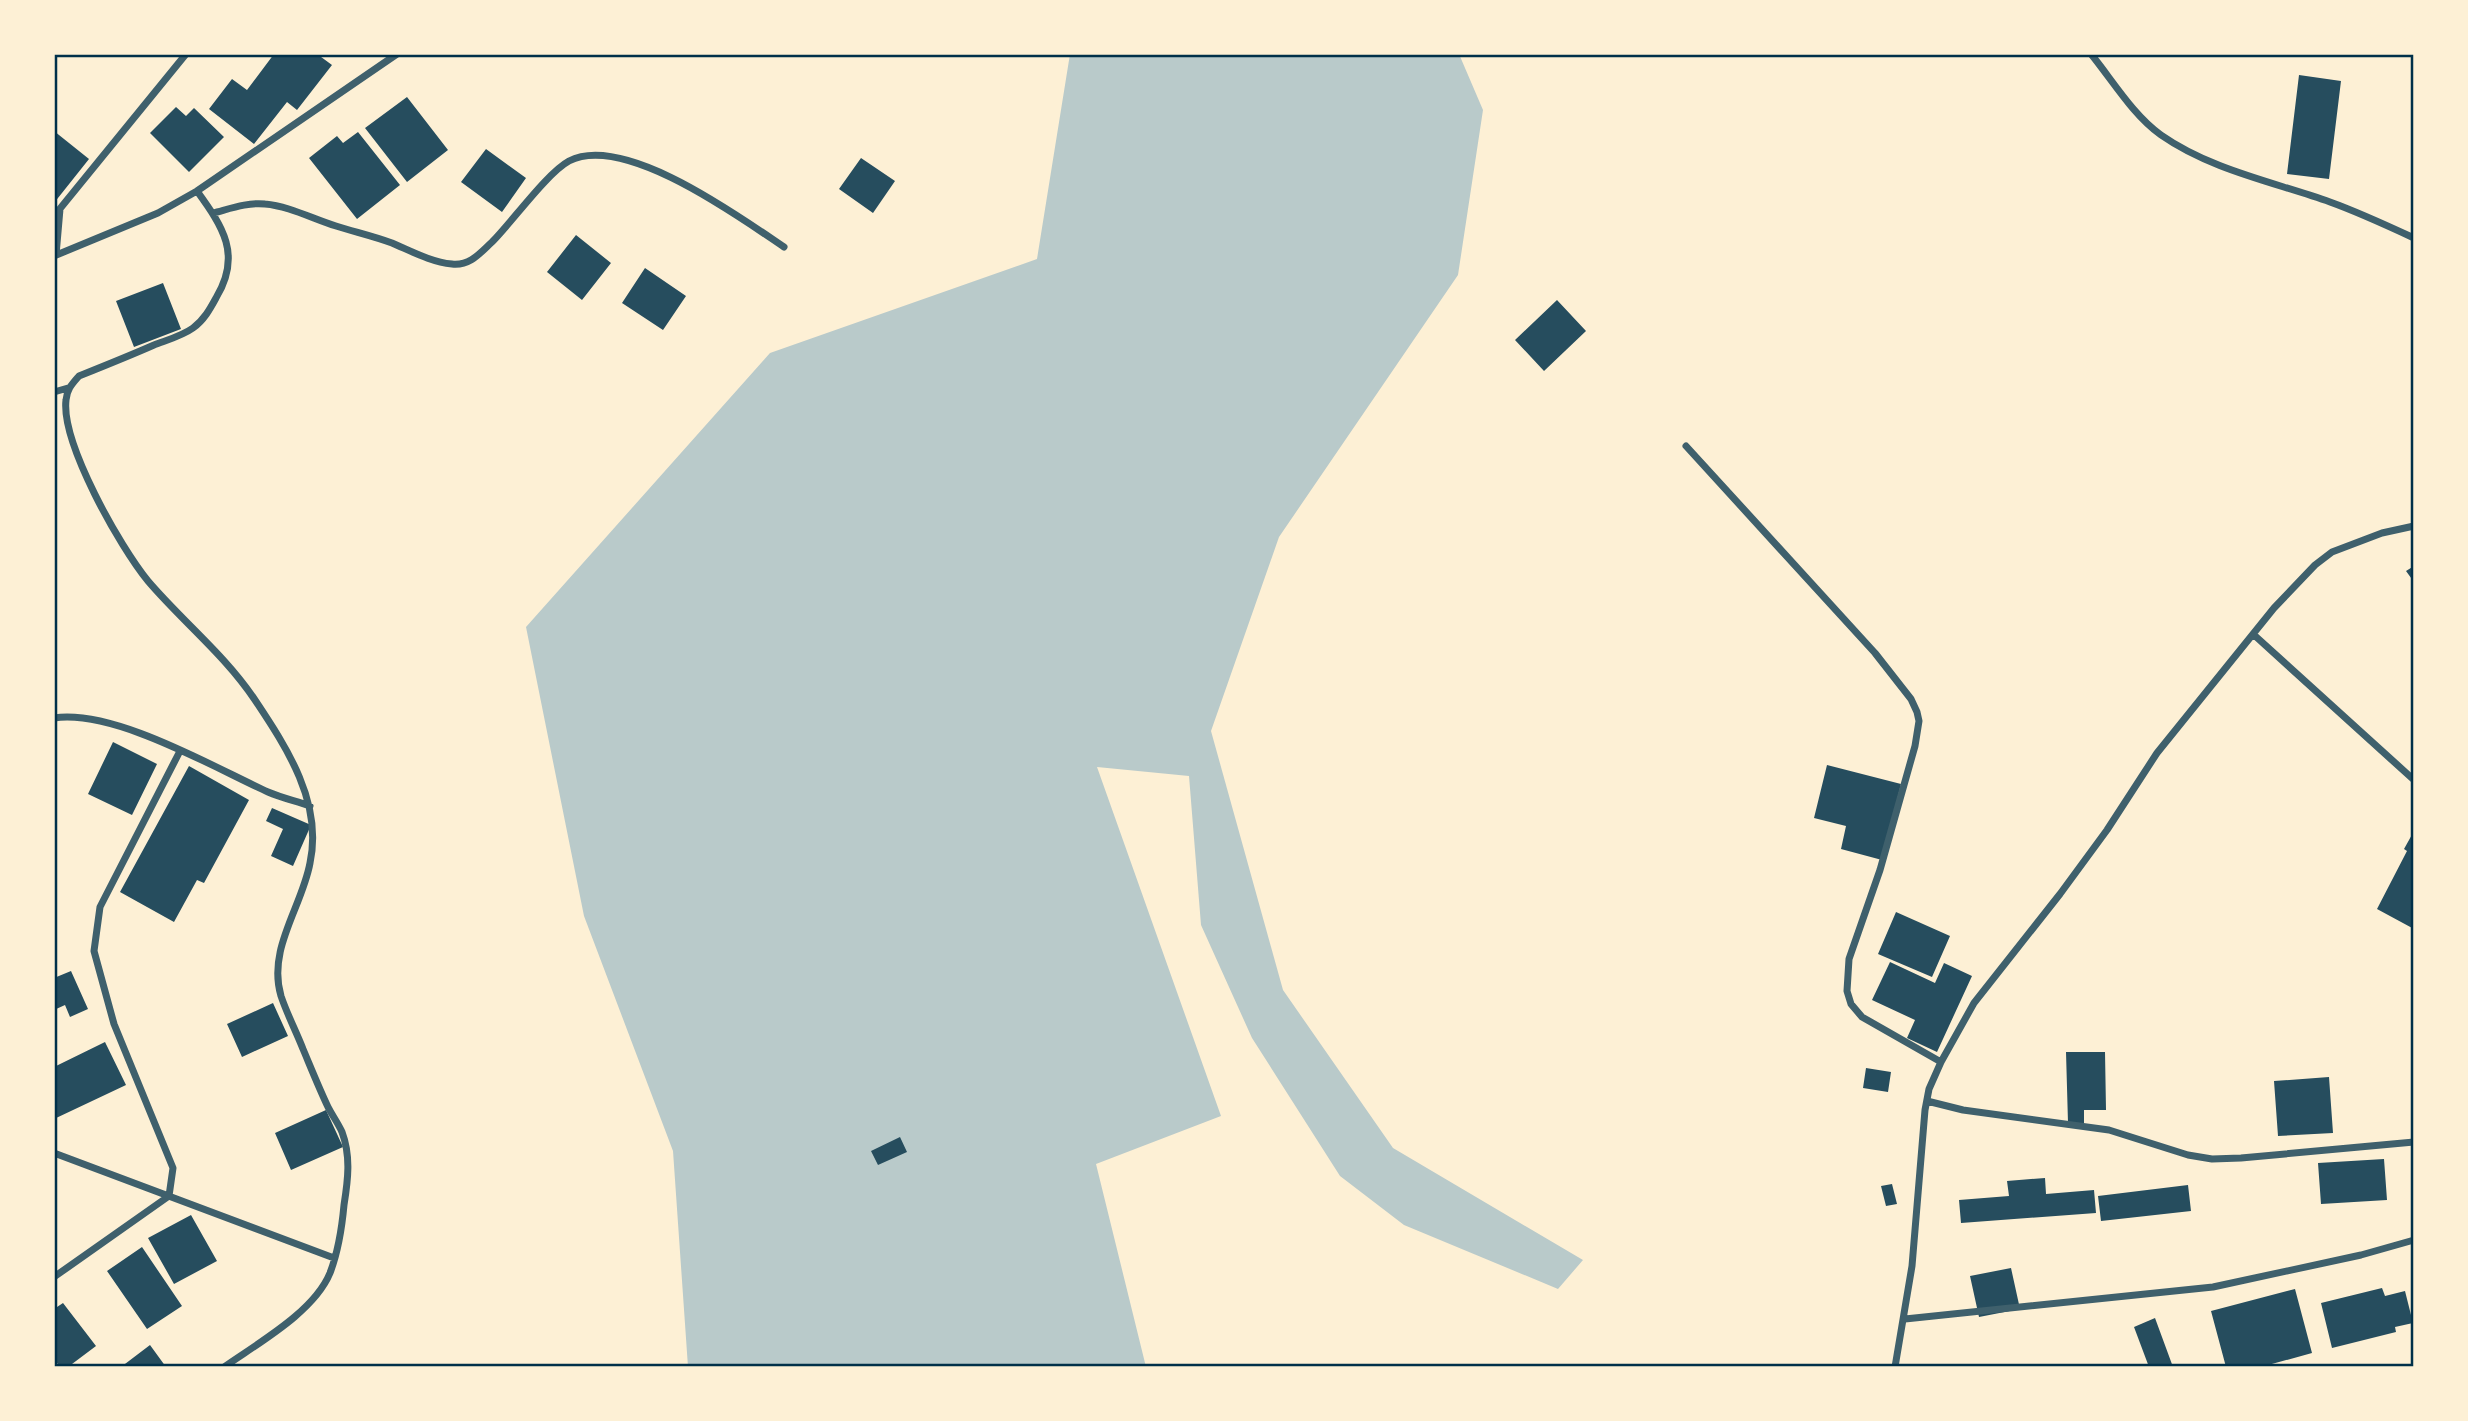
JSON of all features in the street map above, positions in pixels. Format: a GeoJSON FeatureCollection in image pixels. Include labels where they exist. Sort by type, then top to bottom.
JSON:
{"type":"FeatureCollection","features":[{"type":"Feature","properties":{"kind":"street"},"geometry":{"type":"LineString","coordinates":[[54,216],[186,54]]}},
{"type":"Feature","properties":{"kind":"street"},"geometry":{"type":"LineString","coordinates":[[55,256],[158,212],[197,191],[397,54]]}},
{"type":"Feature","properties":{"kind":"street"},"geometry":{"type":"LineString","coordinates":[[2091,54],[2141,116],[2160,134],[2182,148],[2204,160],[2332,202],[2414,238]]}},
{"type":"Feature","properties":{"kind":"street"},"geometry":{"type":"LineString","coordinates":[[213,213],[265,204],[365,233],[439,261],[466,263],[478,256],[557,170],[569,161],[588,155],[620,159],[676,179],[784,247]]}},
{"type":"Feature","properties":{"kind":"street"},"geometry":{"type":"LineString","coordinates":[[54,392],[68,388],[79,376],[183,333],[206,315],[225,280],[230,256],[226,237],[197,191]]}},
{"type":"Feature","properties":{"kind":"street"},"geometry":{"type":"LineString","coordinates":[[55,256],[61,208]]}},
{"type":"Feature","properties":{"kind":"street"},"geometry":{"type":"LineString","coordinates":[[68,388],[66,409],[72,437],[87,478],[115,530],[146,579],[208,643],[255,699],[293,765],[314,822],[310,866],[289,922],[279,959],[278,976],[289,1015],[348,1150],[349,1173],[344,1211],[326,1281],[312,1301],[224,1367]]}},
{"type":"Feature","properties":{"kind":"street"},"geometry":{"type":"LineString","coordinates":[[1686,446],[1875,653],[1911,699],[1917,712],[1919,721],[1915,746],[1880,870],[1849,959],[1847,990],[1851,1004],[1862,1017],[1941,1062]]}},
{"type":"Feature","properties":{"kind":"street"},"geometry":{"type":"LineString","coordinates":[[1895,1367],[1912,1266],[1927,1101],[1941,1062],[1974,1003],[2068,884],[2157,753],[2253,634],[2322,559],[2349,544],[2414,526]]}},
{"type":"Feature","properties":{"kind":"street"},"geometry":{"type":"LineString","coordinates":[[2253,634],[2414,780]]}},
{"type":"Feature","properties":{"kind":"street"},"geometry":{"type":"LineString","coordinates":[[54,719],[78,717],[134,731],[272,794],[310,806]]}},
{"type":"Feature","properties":{"kind":"street"},"geometry":{"type":"LineString","coordinates":[[54,1277],[169,1196],[173,1168],[114,1024],[94,951],[100,907],[180,751]]}},
{"type":"Feature","properties":{"kind":"street"},"geometry":{"type":"LineString","coordinates":[[1927,1101],[1964,1111],[2109,1130],[2188,1155],[2212,1158],[2241,1158],[2414,1142]]}},
{"type":"Feature","properties":{"kind":"street"},"geometry":{"type":"LineString","coordinates":[[54,1153],[334,1258]]}},
{"type":"Feature","properties":{"kind":"street"},"geometry":{"type":"LineString","coordinates":[[1905,1319],[2213,1287],[2361,1255],[2414,1240]]}},
{"type":"Feature","properties":{"kind":"shaded area"},"geometry":{"type":"Polygon","coordinates":[[[1070,54],[1459,54],[1483,110],[1458,275],[1279,537],[1211,731],[1283,990],[1393,1148],[1583,1260],[1558,1289],[1404,1225],[1340,1176],[1252,1038],[1201,925],[1189,776],[1097,767],[1221,1116],[1096,1164],[1146,1367],[688,1367],[673,1151],[584,916],[526,627],[770,353],[1037,259],[1070,54]]]}},
{"type":"Feature","properties":{"kind":"building"},"geometry":{"type":"Polygon","coordinates":[[[274,54],[317,54],[332,65],[297,110],[287,102],[254,144],[209,109],[232,79],[247,90],[274,54]]]}},
{"type":"Feature","properties":{"kind":"building"},"geometry":{"type":"Polygon","coordinates":[[[2299,75],[2341,81],[2329,179],[2287,174],[2299,75]]]}},
{"type":"Feature","properties":{"kind":"building"},"geometry":{"type":"Polygon","coordinates":[[[407,97],[448,150],[407,182],[365,128],[407,97]]]}},
{"type":"Feature","properties":{"kind":"building"},"geometry":{"type":"Polygon","coordinates":[[[176,107],[186,116],[194,108],[224,137],[189,172],[150,133],[176,107]]]}},
{"type":"Feature","properties":{"kind":"building"},"geometry":{"type":"Polygon","coordinates":[[[54,131],[89,159],[54,203],[54,131]]]}},
{"type":"Feature","properties":{"kind":"building"},"geometry":{"type":"Polygon","coordinates":[[[358,132],[400,185],[357,219],[309,158],[337,136],[343,143],[358,132]]]}},
{"type":"Feature","properties":{"kind":"building"},"geometry":{"type":"Polygon","coordinates":[[[486,149],[526,178],[502,212],[461,182],[486,149]]]}},
{"type":"Feature","properties":{"kind":"building"},"geometry":{"type":"Polygon","coordinates":[[[861,158],[895,181],[873,213],[839,189],[861,158]]]}},
{"type":"Feature","properties":{"kind":"building"},"geometry":{"type":"Polygon","coordinates":[[[576,235],[611,263],[582,300],[547,272],[576,235]]]}},
{"type":"Feature","properties":{"kind":"building"},"geometry":{"type":"Polygon","coordinates":[[[645,268],[686,296],[663,330],[622,303],[645,268]]]}},
{"type":"Feature","properties":{"kind":"building"},"geometry":{"type":"Polygon","coordinates":[[[163,283],[181,329],[134,347],[116,301],[163,283]]]}},
{"type":"Feature","properties":{"kind":"building"},"geometry":{"type":"Polygon","coordinates":[[[1557,300],[1586,331],[1544,371],[1515,340],[1557,300]]]}},
{"type":"Feature","properties":{"kind":"building"},"geometry":{"type":"Polygon","coordinates":[[[2414,566],[2414,582],[2406,571],[2414,566]]]}},
{"type":"Feature","properties":{"kind":"building"},"geometry":{"type":"Polygon","coordinates":[[[113,742],[157,764],[132,815],[88,794],[113,742]]]}},
{"type":"Feature","properties":{"kind":"building"},"geometry":{"type":"Polygon","coordinates":[[[1827,765],[1901,784],[1882,860],[1841,849],[1846,826],[1814,818],[1827,765]]]}},
{"type":"Feature","properties":{"kind":"building"},"geometry":{"type":"Polygon","coordinates":[[[189,766],[249,800],[204,883],[197,880],[174,922],[120,892],[189,766]]]}},
{"type":"Feature","properties":{"kind":"building"},"geometry":{"type":"Polygon","coordinates":[[[272,808],[311,825],[293,866],[271,856],[283,829],[266,821],[272,808]]]}},
{"type":"Feature","properties":{"kind":"building"},"geometry":{"type":"Polygon","coordinates":[[[2414,831],[2414,929],[2377,909],[2407,851],[2404,849],[2414,831]]]}},
{"type":"Feature","properties":{"kind":"building"},"geometry":{"type":"Polygon","coordinates":[[[1896,912],[1950,936],[1932,977],[1878,954],[1896,912]]]}},
{"type":"Feature","properties":{"kind":"building"},"geometry":{"type":"Polygon","coordinates":[[[1890,962],[1935,983],[1944,963],[1972,976],[1937,1052],[1907,1038],[1915,1020],[1872,1000],[1890,962]]]}},
{"type":"Feature","properties":{"kind":"building"},"geometry":{"type":"Polygon","coordinates":[[[71,971],[88,1009],[70,1017],[65,1005],[54,1010],[54,978],[71,971]]]}},
{"type":"Feature","properties":{"kind":"building"},"geometry":{"type":"Polygon","coordinates":[[[273,1003],[288,1036],[242,1057],[227,1024],[273,1003]]]}},
{"type":"Feature","properties":{"kind":"building"},"geometry":{"type":"Polygon","coordinates":[[[105,1042],[126,1085],[54,1119],[54,1067],[105,1042]]]}},
{"type":"Feature","properties":{"kind":"building"},"geometry":{"type":"Polygon","coordinates":[[[2066,1052],[2105,1052],[2106,1110],[2084,1110],[2084,1123],[2068,1123],[2066,1052]]]}},
{"type":"Feature","properties":{"kind":"building"},"geometry":{"type":"Polygon","coordinates":[[[1866,1068],[1891,1072],[1888,1092],[1863,1088],[1866,1068]]]}},
{"type":"Feature","properties":{"kind":"building"},"geometry":{"type":"Polygon","coordinates":[[[2329,1077],[2333,1133],[2278,1136],[2274,1081],[2329,1077]]]}},
{"type":"Feature","properties":{"kind":"building"},"geometry":{"type":"Polygon","coordinates":[[[326,1110],[343,1147],[291,1170],[275,1133],[326,1110]]]}},
{"type":"Feature","properties":{"kind":"building"},"geometry":{"type":"Polygon","coordinates":[[[900,1137],[907,1152],[878,1165],[871,1151],[900,1137]]]}},
{"type":"Feature","properties":{"kind":"building"},"geometry":{"type":"Polygon","coordinates":[[[2384,1159],[2387,1200],[2321,1204],[2318,1163],[2384,1159]]]}},
{"type":"Feature","properties":{"kind":"building"},"geometry":{"type":"Polygon","coordinates":[[[2045,1178],[2046,1194],[2094,1190],[2096,1213],[1961,1223],[1959,1200],[2009,1196],[2007,1181],[2045,1178]]]}},
{"type":"Feature","properties":{"kind":"building"},"geometry":{"type":"Polygon","coordinates":[[[1892,1184],[1897,1204],[1886,1206],[1881,1186],[1892,1184]]]}},
{"type":"Feature","properties":{"kind":"building"},"geometry":{"type":"Polygon","coordinates":[[[2188,1185],[2191,1211],[2101,1221],[2098,1196],[2188,1185]]]}},
{"type":"Feature","properties":{"kind":"building"},"geometry":{"type":"Polygon","coordinates":[[[191,1215],[217,1261],[174,1284],[148,1238],[191,1215]]]}},
{"type":"Feature","properties":{"kind":"building"},"geometry":{"type":"Polygon","coordinates":[[[142,1247],[182,1306],[147,1329],[107,1271],[142,1247]]]}},
{"type":"Feature","properties":{"kind":"building"},"geometry":{"type":"Polygon","coordinates":[[[2011,1268],[2020,1309],[1979,1317],[1970,1276],[2011,1268]]]}},
{"type":"Feature","properties":{"kind":"building"},"geometry":{"type":"Polygon","coordinates":[[[2382,1288],[2385,1296],[2405,1291],[2413,1323],[2395,1327],[2396,1332],[2332,1348],[2321,1303],[2382,1288]]]}},
{"type":"Feature","properties":{"kind":"building"},"geometry":{"type":"Polygon","coordinates":[[[2295,1289],[2312,1353],[2261,1367],[2226,1367],[2211,1311],[2295,1289]]]}},
{"type":"Feature","properties":{"kind":"building"},"geometry":{"type":"Polygon","coordinates":[[[63,1303],[96,1346],[68,1367],[60,1367],[54,1359],[54,1309],[63,1303]]]}},
{"type":"Feature","properties":{"kind":"building"},"geometry":{"type":"Polygon","coordinates":[[[2155,1318],[2173,1367],[2149,1367],[2134,1327],[2155,1318]]]}},
{"type":"Feature","properties":{"kind":"building"},"geometry":{"type":"Polygon","coordinates":[[[150,1345],[166,1367],[121,1367],[150,1345]]]}}]}
